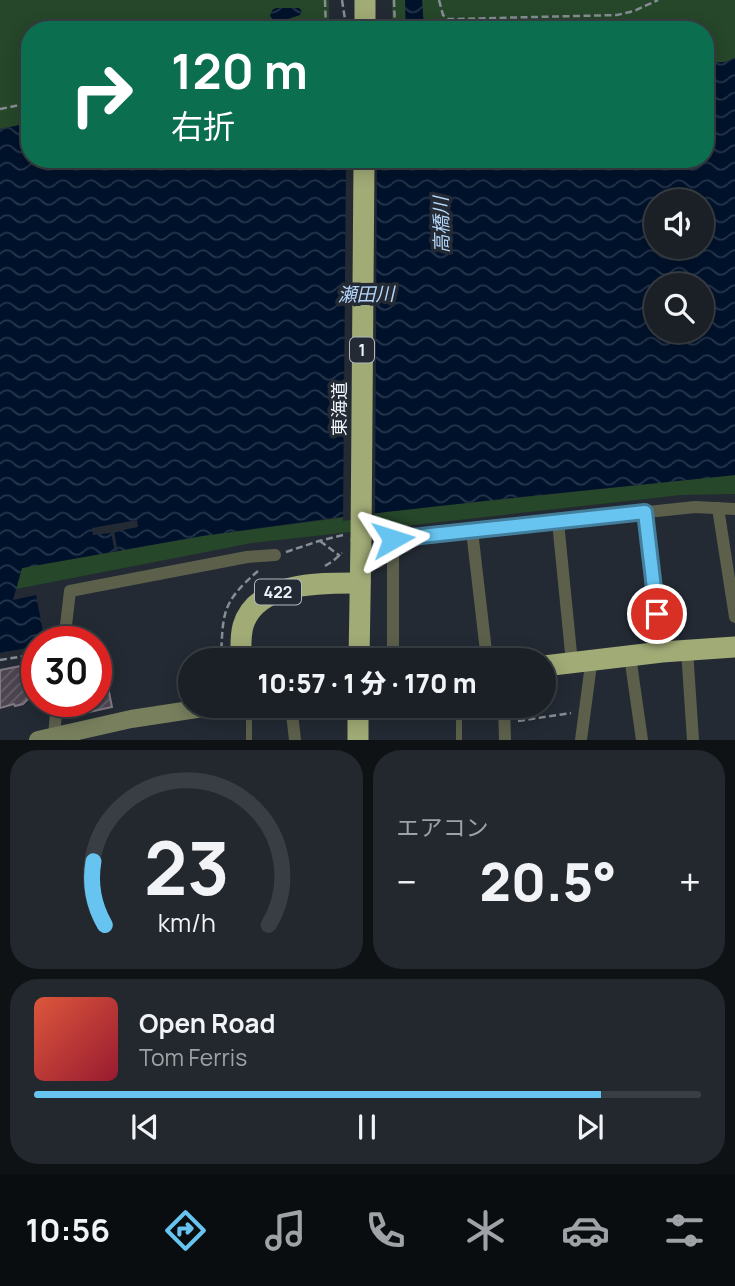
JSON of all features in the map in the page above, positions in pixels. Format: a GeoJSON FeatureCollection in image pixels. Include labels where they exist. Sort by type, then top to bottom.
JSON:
{"type":"FeatureCollection","features":[{"type":"Feature","properties":{"kind":"highway"},"geometry":{"type":"LineString","coordinates":[[365,0],[365,21]]}},
{"type":"Feature","properties":{"kind":"highway","name":"東海道"},"geometry":{"type":"LineString","coordinates":[[359,648],[364,168]]}},
{"type":"Feature","properties":{"kind":"highway","name":"422"},"geometry":{"type":"LineString","coordinates":[[242,648],[243,626],[249,614],[260,602],[273,594],[300,586],[360,583]]}},
{"type":"Feature","properties":{"kind":"highway"},"geometry":{"type":"LineString","coordinates":[[556,665],[662,652],[735,647]]}},
{"type":"Feature","properties":{"kind":"highway"},"geometry":{"type":"LineString","coordinates":[[358,718],[358,740]]}},
{"type":"Feature","properties":{"kind":"main road"},"geometry":{"type":"LineString","coordinates":[[48,739],[131,719],[178,712]]}},
{"type":"Feature","properties":{"kind":"street"},"geometry":{"type":"LineString","coordinates":[[393,648],[393,539],[695,507],[735,509]]}},
{"type":"Feature","properties":{"kind":"street"},"geometry":{"type":"LineString","coordinates":[[718,508],[735,617]]}},
{"type":"Feature","properties":{"kind":"street"},"geometry":{"type":"LineString","coordinates":[[645,512],[662,652]]}},
{"type":"Feature","properties":{"kind":"street"},"geometry":{"type":"LineString","coordinates":[[558,522],[581,662],[585,711],[581,740]]}},
{"type":"Feature","properties":{"kind":"street"},"geometry":{"type":"LineString","coordinates":[[472,531],[486,648]]}},
{"type":"Feature","properties":{"kind":"street"},"geometry":{"type":"LineString","coordinates":[[66,626],[70,591],[247,557],[275,555]]}},
{"type":"Feature","properties":{"kind":"street"},"geometry":{"type":"LineString","coordinates":[[687,650],[693,740]]}},
{"type":"Feature","properties":{"kind":"street"},"geometry":{"type":"LineString","coordinates":[[630,656],[642,740]]}},
{"type":"Feature","properties":{"kind":"street"},"geometry":{"type":"LineString","coordinates":[[48,739],[53,717]]}},
{"type":"Feature","properties":{"kind":"street"},"geometry":{"type":"LineString","coordinates":[[292,718],[295,740]]}},
{"type":"Feature","properties":{"kind":"street"},"geometry":{"type":"LineString","coordinates":[[505,718],[505,740]]}},
{"type":"Feature","properties":{"kind":"lane"},"geometry":{"type":"LineString","coordinates":[[249,718],[249,740]]}},
{"type":"Feature","properties":{"kind":"lane"},"geometry":{"type":"LineString","coordinates":[[459,718],[459,740]]}},
{"type":"Feature","properties":{"kind":"path"},"geometry":{"type":"LineString","coordinates":[[325,0],[326,21]]}},
{"type":"Feature","properties":{"kind":"path"},"geometry":{"type":"LineString","coordinates":[[342,0],[345,21]]}},
{"type":"Feature","properties":{"kind":"path"},"geometry":{"type":"LineString","coordinates":[[394,0],[395,21]]}},
{"type":"Feature","properties":{"kind":"path"},"geometry":{"type":"LineString","coordinates":[[439,0],[443,15],[454,19],[609,16],[634,10],[657,0]]}},
{"type":"Feature","properties":{"kind":"path"},"geometry":{"type":"LineString","coordinates":[[0,108],[21,104]]}},
{"type":"Feature","properties":{"kind":"path"},"geometry":{"type":"LineString","coordinates":[[319,541],[340,556]]}},
{"type":"Feature","properties":{"kind":"path"},"geometry":{"type":"LineString","coordinates":[[0,660],[21,657]]}},
{"type":"Feature","properties":{"kind":"path"},"geometry":{"type":"LineString","coordinates":[[505,723],[585,711]]}},
{"type":"Feature","properties":{"kind":"green space"},"geometry":{"type":"Polygon","coordinates":[[[0,0],[329,0],[329,21],[21,21],[21,125],[0,129],[0,0]]]}},
{"type":"Feature","properties":{"kind":"green space"},"geometry":{"type":"Polygon","coordinates":[[[392,0],[405,0],[406,21],[392,21],[392,0]]]}},
{"type":"Feature","properties":{"kind":"green space"},"geometry":{"type":"Polygon","coordinates":[[[422,0],[735,0],[735,58],[714,63],[714,21],[423,21],[422,0]]]}},
{"type":"Feature","properties":{"kind":"green space"},"geometry":{"type":"Polygon","coordinates":[[[735,475],[735,494],[681,495],[252,543],[16,589],[22,568],[202,536],[392,511],[735,475]]]}},
{"type":"Feature","properties":{"kind":"water"},"geometry":{"type":"Polygon","coordinates":[[[405,0],[422,0],[423,21],[406,21],[405,0]]]}},
{"type":"Feature","properties":{"kind":"water"},"geometry":{"type":"Polygon","coordinates":[[[299,8],[302,11],[300,15],[274,21],[270,16],[272,10],[299,8]]]}},
{"type":"Feature","properties":{"kind":"water"},"geometry":{"type":"Polygon","coordinates":[[[735,58],[735,475],[333,518],[202,536],[22,568],[13,600],[36,595],[42,626],[21,626],[21,649],[0,653],[0,129],[21,125],[21,168],[714,168],[714,63],[735,58]]]}},
{"type":"Feature","properties":{"kind":"pier"},"geometry":{"type":"Polygon","coordinates":[[[346,168],[377,168],[375,517],[343,521],[346,168]]]}},
{"type":"Feature","properties":{"kind":"pier"},"geometry":{"type":"Polygon","coordinates":[[[137,520],[138,527],[114,532],[118,552],[115,552],[111,533],[93,535],[92,528],[137,520]]]}},
{"type":"Feature","properties":{"kind":"building"},"geometry":{"type":"Polygon","coordinates":[[[21,666],[21,704],[0,708],[0,670],[21,666]]]}},
{"type":"Feature","properties":{"kind":"route"},"geometry":{"type":"LineString","coordinates":[[393,539],[645,512],[657,614]]}},
{"type":"Feature","properties":{"kind":"water label","name":"高橋川"},"geometry":{"type":"Point","coordinates":[441,225]}},
{"type":"Feature","properties":{"kind":"water label","name":"瀬田川"},"geometry":{"type":"Point","coordinates":[366,294]}}]}
